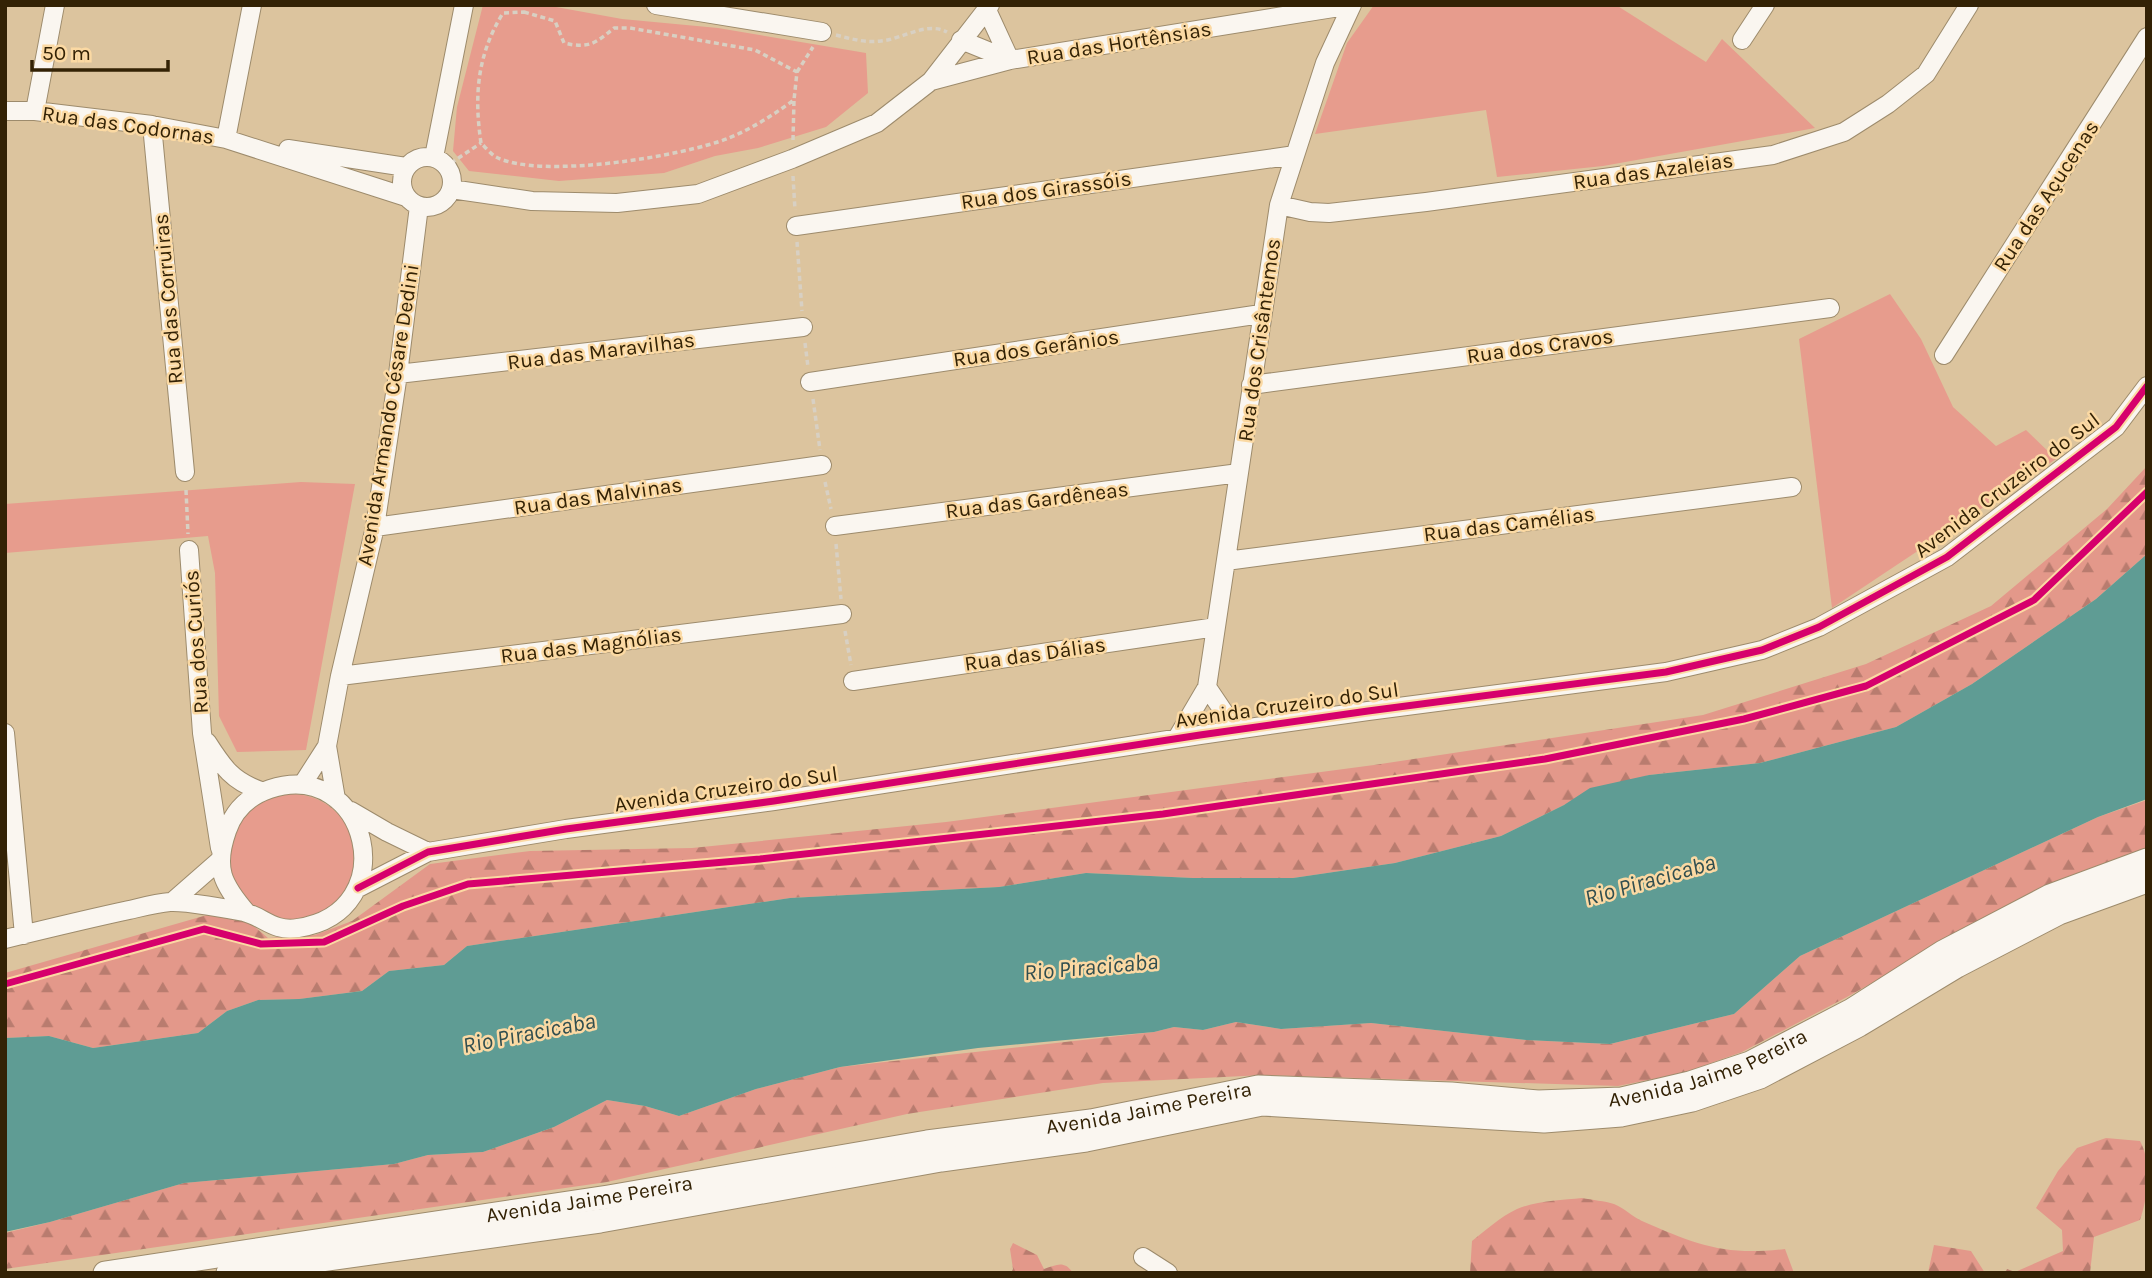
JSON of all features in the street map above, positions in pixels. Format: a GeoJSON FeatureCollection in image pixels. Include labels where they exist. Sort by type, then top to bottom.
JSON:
{"type":"FeatureCollection","features":[{"type":"Feature","properties":{"kind":"main road","name":"Avenida Jaime Pereira"},"geometry":{"type":"LineString","coordinates":[[105,1273],[608,1197],[927,1142],[1091,1121],[1258,1087],[1451,1094],[1538,1102],[1622,1099],[1690,1083],[1750,1063],[1852,1010],[1943,952],[2050,897],[2147,860]]}},
{"type":"Feature","properties":{"kind":"main road","name":"Avenida Jaime Pereira"},"geometry":{"type":"LineString","coordinates":[[228,1273],[600,1221],[941,1160],[1086,1140],[1262,1104],[1544,1121],[1621,1115],[1692,1100],[1760,1077],[1859,1025],[1957,966],[2059,914],[2147,881]]}},
{"type":"Feature","properties":{"kind":"street"},"geometry":{"type":"LineString","coordinates":[[35,111],[55,5]]}},
{"type":"Feature","properties":{"kind":"street"},"geometry":{"type":"LineString","coordinates":[[226,139],[252,5]]}},
{"type":"Feature","properties":{"kind":"street"},"geometry":{"type":"LineString","coordinates":[[440,162],[418,158],[406,167],[401,182],[413,201],[435,206],[442,202],[451,189],[452,181],[440,162],[464,5]]}},
{"type":"Feature","properties":{"kind":"street"},"geometry":{"type":"LineString","coordinates":[[656,5],[822,32]]}},
{"type":"Feature","properties":{"kind":"street","name":"Rua das Hortênsias"},"geometry":{"type":"LineString","coordinates":[[932,81],[1010,60],[1352,5]]}},
{"type":"Feature","properties":{"kind":"street","name":"Rua dos Crisântemos"},"geometry":{"type":"LineString","coordinates":[[1177,738],[1207,687],[1279,205],[1325,63],[1352,5]]}},
{"type":"Feature","properties":{"kind":"street"},"geometry":{"type":"LineString","coordinates":[[1742,40],[1765,5]]}},
{"type":"Feature","properties":{"kind":"street","name":"Rua das Azaleias"},"geometry":{"type":"LineString","coordinates":[[1279,205],[1329,213],[1773,155],[1844,132],[1888,104],[1926,74],[1969,5]]}},
{"type":"Feature","properties":{"kind":"street"},"geometry":{"type":"LineString","coordinates":[[451,189],[532,201],[605,202],[698,194],[792,159],[877,123],[932,81],[988,8],[1010,60]]}},
{"type":"Feature","properties":{"kind":"street","name":"Rua das Açucenas"},"geometry":{"type":"LineString","coordinates":[[1944,355],[2147,37]]}},
{"type":"Feature","properties":{"kind":"street","name":"Rua das Hortênsias"},"geometry":{"type":"LineString","coordinates":[[961,40],[1010,60]]}},
{"type":"Feature","properties":{"kind":"street","name":"Rua das Codornas"},"geometry":{"type":"LineString","coordinates":[[5,111],[35,111],[152,125],[226,139],[413,201]]}},
{"type":"Feature","properties":{"kind":"street","name":"Rua das Corruiras"},"geometry":{"type":"LineString","coordinates":[[152,125],[185,472]]}},
{"type":"Feature","properties":{"kind":"street","name":"Rua das Codornas"},"geometry":{"type":"LineString","coordinates":[[250,145],[406,167]]}},
{"type":"Feature","properties":{"kind":"street","name":"Rua dos Girassóis"},"geometry":{"type":"LineString","coordinates":[[796,226],[1295,155]]}},
{"type":"Feature","properties":{"kind":"street","name":"Avenida Armando Césare Dedini"},"geometry":{"type":"LineString","coordinates":[[302,785],[327,746],[340,676],[375,527],[398,374],[413,201]]}},
{"type":"Feature","properties":{"kind":"street","name":"Rua dos Cravos"},"geometry":{"type":"LineString","coordinates":[[1251,385],[1830,308]]}},
{"type":"Feature","properties":{"kind":"street","name":"Rua dos Gerânios"},"geometry":{"type":"LineString","coordinates":[[810,382],[1261,314]]}},
{"type":"Feature","properties":{"kind":"street","name":"Rua das Maravilhas"},"geometry":{"type":"LineString","coordinates":[[398,374],[803,327]]}},
{"type":"Feature","properties":{"kind":"street","name":"Avenida Cruzeiro do Sul"},"geometry":{"type":"LineString","coordinates":[[358,888],[428,852],[1177,738],[1666,673],[1762,650],[1819,627],[1947,557],[2116,427],[2147,386]]}},
{"type":"Feature","properties":{"kind":"street","name":"Rua das Malvinas"},"geometry":{"type":"LineString","coordinates":[[375,527],[822,466]]}},
{"type":"Feature","properties":{"kind":"street","name":"Rua das Gardêneas"},"geometry":{"type":"LineString","coordinates":[[835,526],[1240,473]]}},
{"type":"Feature","properties":{"kind":"street","name":"Rua das Camélias"},"geometry":{"type":"LineString","coordinates":[[1226,561],[1792,487]]}},
{"type":"Feature","properties":{"kind":"street","name":"Rua dos Curiós"},"geometry":{"type":"LineString","coordinates":[[189,550],[202,733],[220,856]]}},
{"type":"Feature","properties":{"kind":"street","name":"Rua das Magnólias"},"geometry":{"type":"LineString","coordinates":[[340,676],[842,614]]}},
{"type":"Feature","properties":{"kind":"street","name":"Rua das Dálias"},"geometry":{"type":"LineString","coordinates":[[853,681],[1216,627]]}},
{"type":"Feature","properties":{"kind":"street"},"geometry":{"type":"LineString","coordinates":[[1207,687],[1236,730]]}},
{"type":"Feature","properties":{"kind":"street"},"geometry":{"type":"LineString","coordinates":[[5,733],[24,935]]}},
{"type":"Feature","properties":{"kind":"street","name":"Rua dos Curiós"},"geometry":{"type":"LineString","coordinates":[[202,733],[230,776],[261,792]]}},
{"type":"Feature","properties":{"kind":"street","name":"Avenida Armando Césare Dedini"},"geometry":{"type":"LineString","coordinates":[[327,746],[341,803]]}},
{"type":"Feature","properties":{"kind":"street"},"geometry":{"type":"LineString","coordinates":[[341,803],[359,830],[365,852],[358,888],[337,914],[316,926],[292,929],[268,925],[247,913],[231,894],[223,876],[220,856],[232,818],[244,803],[261,792],[281,785],[302,785],[322,791],[387,832],[428,852]]}},
{"type":"Feature","properties":{"kind":"street"},"geometry":{"type":"LineString","coordinates":[[172,902],[220,856]]}},
{"type":"Feature","properties":{"kind":"street"},"geometry":{"type":"LineString","coordinates":[[5,939],[172,902],[247,913]]}},
{"type":"Feature","properties":{"kind":"street"},"geometry":{"type":"LineString","coordinates":[[1143,1257],[1168,1273]]}},
{"type":"Feature","properties":{"kind":"path"},"geometry":{"type":"LineString","coordinates":[[797,72],[755,50],[630,28],[614,28],[596,42],[580,47],[565,43],[555,21],[524,12],[503,13],[492,31],[476,94],[481,142],[496,157],[524,164],[600,164],[650,159],[699,148],[728,138],[762,123],[794,100],[797,72],[822,32],[862,41],[881,42],[921,30],[939,28],[961,40]]}},
{"type":"Feature","properties":{"kind":"path"},"geometry":{"type":"LineString","coordinates":[[440,162],[481,142]]}},
{"type":"Feature","properties":{"kind":"path"},"geometry":{"type":"LineString","coordinates":[[185,472],[189,550]]}},
{"type":"Feature","properties":{"kind":"shaded area"},"geometry":{"type":"Polygon","coordinates":[[[483,5],[545,5],[622,19],[718,28],[866,53],[868,93],[826,127],[758,148],[715,156],[664,173],[559,181],[469,171],[453,151],[457,107],[483,5]]]}},
{"type":"Feature","properties":{"kind":"shaded area"},"geometry":{"type":"Polygon","coordinates":[[[1374,5],[1616,5],[1706,62],[1722,39],[1815,128],[1603,166],[1497,177],[1486,110],[1315,134],[1347,43],[1374,5]]]}},
{"type":"Feature","properties":{"kind":"shaded area"},"geometry":{"type":"Polygon","coordinates":[[[1890,294],[1921,339],[1953,407],[1996,446],[2026,430],[2056,459],[1832,608],[1799,339],[1890,294]]]}},
{"type":"Feature","properties":{"kind":"shaded area"},"geometry":{"type":"Polygon","coordinates":[[[301,482],[355,484],[306,750],[237,752],[219,716],[215,573],[208,536],[5,553],[5,504],[301,482]]]}},
{"type":"Feature","properties":{"kind":"shaded area"},"geometry":{"type":"Polygon","coordinates":[[[292,794],[316,799],[336,813],[350,833],[355,857],[350,881],[336,901],[316,915],[292,920],[268,915],[248,901],[234,881],[229,857],[234,833],[248,813],[268,799],[292,794]]]}},
{"type":"Feature","properties":{"kind":"green space"},"geometry":{"type":"Polygon","coordinates":[[[2147,466],[2147,554],[2096,599],[1972,684],[1896,727],[1760,763],[1649,775],[1564,805],[1501,836],[1395,863],[1293,878],[1193,878],[1086,873],[999,887],[790,898],[467,946],[444,965],[389,971],[362,991],[299,999],[258,1000],[227,1011],[198,1033],[93,1048],[49,1036],[5,1038],[5,973],[214,913],[243,917],[268,938],[315,935],[352,921],[430,864],[530,851],[692,848],[946,822],[1374,765],[1703,715],[1866,664],[1991,606],[2107,509],[2147,466]]]}},
{"type":"Feature","properties":{"kind":"green space"},"geometry":{"type":"Polygon","coordinates":[[[2147,800],[2147,849],[2040,888],[1847,997],[1742,1052],[1683,1073],[1618,1086],[1264,1075],[1103,1083],[907,1114],[607,1182],[5,1269],[5,1233],[184,1183],[394,1164],[428,1155],[483,1152],[554,1127],[607,1100],[645,1106],[679,1116],[756,1089],[840,1067],[1154,1032],[1174,1027],[1203,1030],[1236,1022],[1281,1029],[1371,1023],[1526,1040],[1610,1044],[1734,1014],[1800,956],[2098,817],[2147,800]]]}},
{"type":"Feature","properties":{"kind":"green space"},"geometry":{"type":"Polygon","coordinates":[[[2106,1138],[2140,1141],[2144,1150],[2148,1180],[2140,1220],[2094,1237],[2090,1273],[2005,1273],[2007,1269],[2015,1272],[2063,1251],[2062,1230],[2036,1208],[2058,1171],[2077,1148],[2106,1138]]]}},
{"type":"Feature","properties":{"kind":"green space"},"geometry":{"type":"Polygon","coordinates":[[[1582,1198],[1614,1204],[1642,1221],[1711,1247],[1745,1251],[1785,1249],[1794,1273],[1470,1273],[1472,1241],[1493,1224],[1517,1209],[1532,1204],[1582,1198]]]}},
{"type":"Feature","properties":{"kind":"green space"},"geometry":{"type":"Polygon","coordinates":[[[1013,1243],[1037,1255],[1044,1269],[1063,1265],[1073,1273],[1011,1273],[1013,1269],[1010,1249],[1013,1243]]]}},
{"type":"Feature","properties":{"kind":"green space"},"geometry":{"type":"Polygon","coordinates":[[[1934,1245],[1971,1251],[1985,1273],[1928,1273],[1934,1245]]]}},
{"type":"Feature","properties":{"kind":"water","name":"Rio Piracicaba"},"geometry":{"type":"Polygon","coordinates":[[[2147,554],[2147,799],[2098,817],[1800,956],[1734,1014],[1610,1044],[1526,1040],[1371,1023],[1281,1029],[1236,1022],[1203,1030],[1174,1027],[1154,1032],[978,1048],[840,1067],[756,1089],[679,1116],[645,1106],[607,1100],[554,1127],[483,1152],[428,1155],[394,1164],[184,1183],[50,1222],[5,1232],[5,1038],[49,1036],[93,1048],[198,1033],[227,1011],[258,1000],[299,999],[362,991],[389,971],[444,965],[467,946],[790,898],[999,887],[1086,873],[1193,878],[1293,878],[1395,863],[1501,836],[1564,805],[1590,788],[1649,775],[1760,763],[1896,727],[1972,684],[2096,599],[2147,554]]]}},
{"type":"Feature","properties":{"kind":"cycle path"},"geometry":{"type":"LineString","coordinates":[[358,888],[428,852],[1200,735],[1666,672],[1762,650],[1819,627],[1947,557],[2116,427],[2147,386]]}},
{"type":"Feature","properties":{"kind":"cycle path"},"geometry":{"type":"LineString","coordinates":[[5,984],[204,929],[261,944],[324,942],[403,906],[468,884],[760,859],[1163,814],[1545,759],[1744,719],[1866,686],[2034,600],[2147,492]]}}]}
